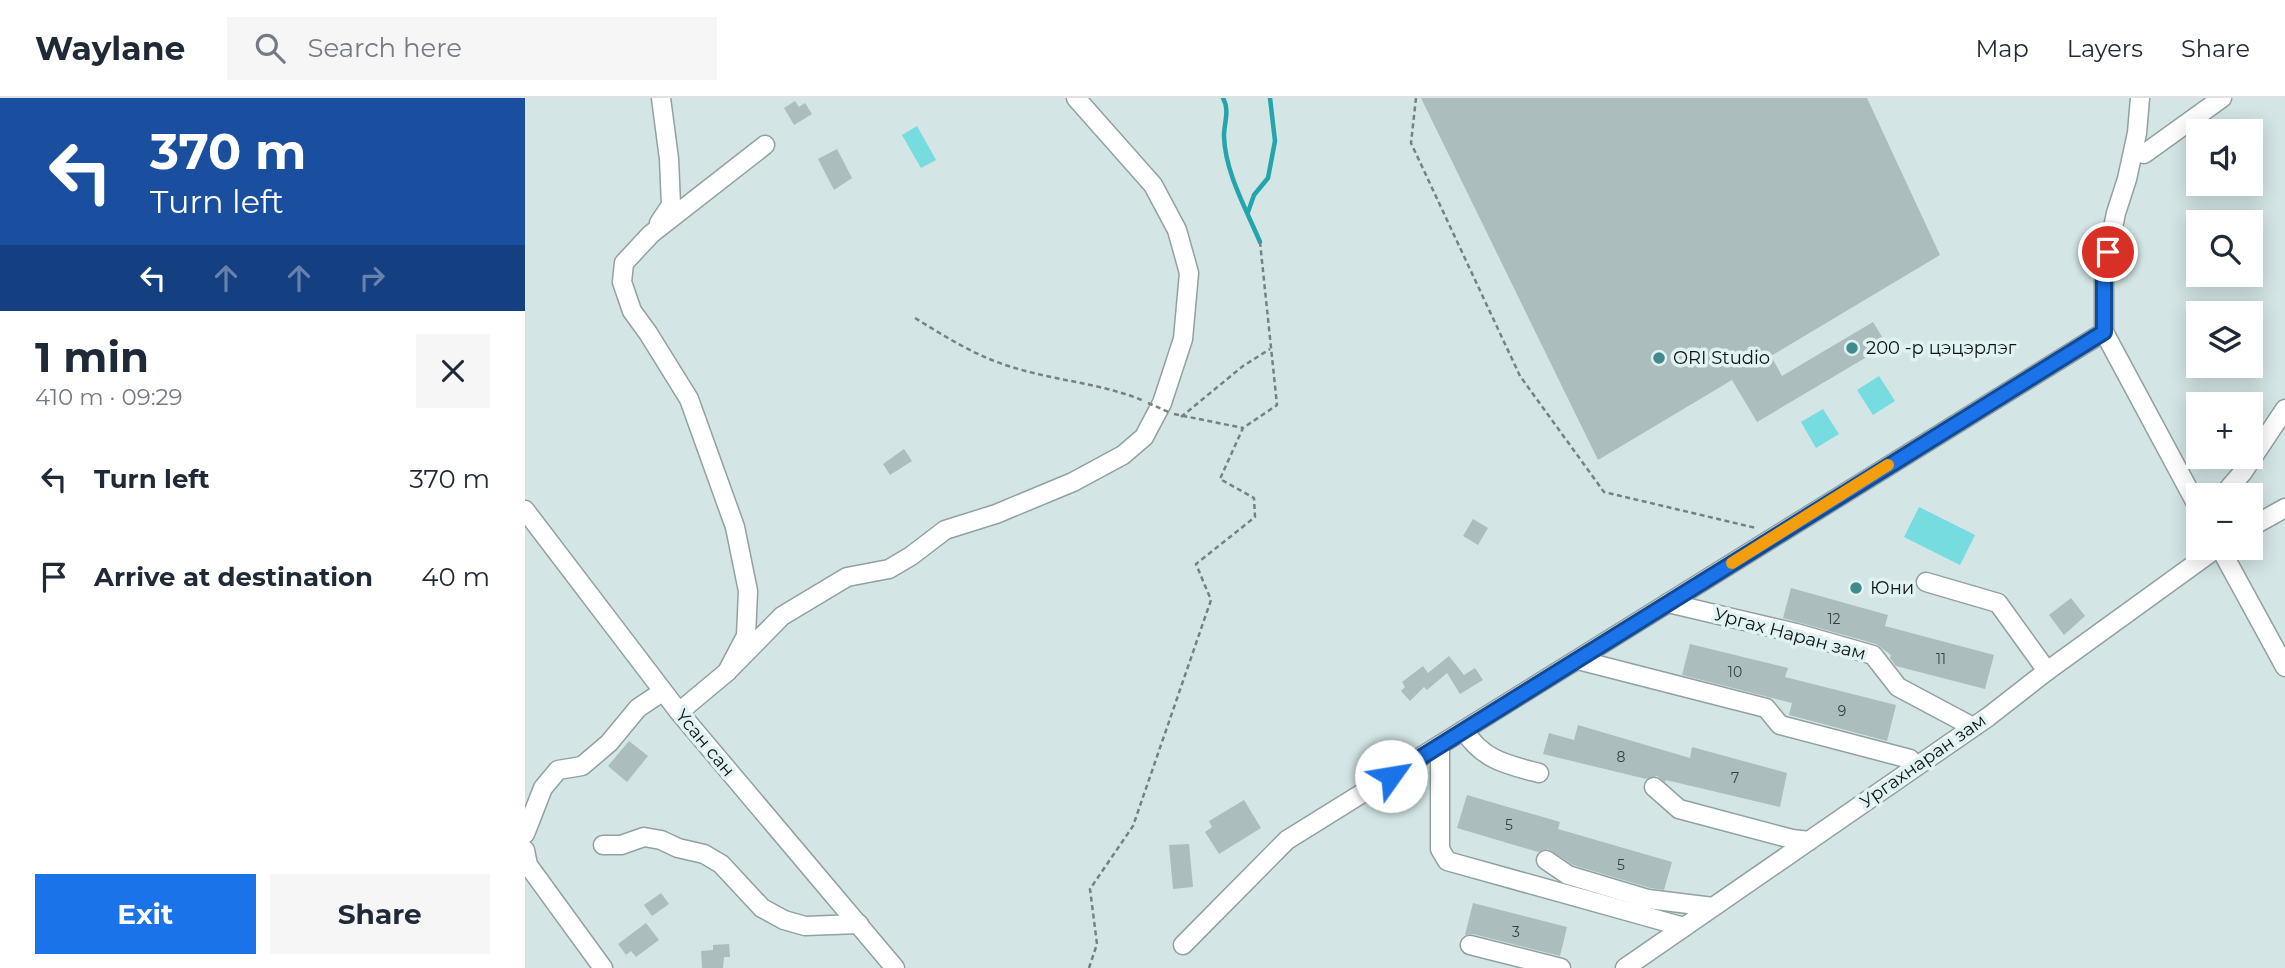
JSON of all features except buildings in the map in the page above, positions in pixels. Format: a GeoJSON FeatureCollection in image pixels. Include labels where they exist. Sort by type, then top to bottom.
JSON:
{"type":"FeatureCollection","features":[{"type":"Feature","properties":{"kind":"street"},"geometry":{"type":"LineString","coordinates":[[679,712],[727,672],[782,616],[847,577],[889,569],[945,530],[996,514],[1073,482],[1123,455],[1144,437],[1162,403],[1182,339],[1189,273],[1177,230],[1153,185],[1076,98]]}},
{"type":"Feature","properties":{"kind":"street"},"geometry":{"type":"LineString","coordinates":[[2140,98],[2137,133],[2104,271],[2104,332],[2186,485]]}},
{"type":"Feature","properties":{"kind":"street"},"geometry":{"type":"LineString","coordinates":[[2144,154],[2151,98]]}},
{"type":"Feature","properties":{"kind":"street"},"geometry":{"type":"LineString","coordinates":[[2127,179],[2144,154],[2222,98]]}},
{"type":"Feature","properties":{"kind":"street"},"geometry":{"type":"LineString","coordinates":[[660,102],[671,205],[651,234],[624,263],[622,282],[632,311],[689,399],[735,527],[748,591],[746,636],[727,672]]}},
{"type":"Feature","properties":{"kind":"street"},"geometry":{"type":"LineString","coordinates":[[651,234],[765,145]]}},
{"type":"Feature","properties":{"kind":"street"},"geometry":{"type":"LineString","coordinates":[[1183,945],[1287,840],[2104,332]]}},
{"type":"Feature","properties":{"kind":"street"},"geometry":{"type":"LineString","coordinates":[[2233,483],[2285,409]]}},
{"type":"Feature","properties":{"kind":"street"},"geometry":{"type":"LineString","coordinates":[[2263,520],[2285,508]]}},
{"type":"Feature","properties":{"kind":"street","name":"Үсан сан"},"geometry":{"type":"LineString","coordinates":[[525,510],[662,692],[895,968]]}},
{"type":"Feature","properties":{"kind":"street","name":"Ургахнаран зам"},"geometry":{"type":"LineString","coordinates":[[1625,968],[1973,727],[2202,560]]}},
{"type":"Feature","properties":{"kind":"street"},"geometry":{"type":"LineString","coordinates":[[2226,560],[2285,667]]}},
{"type":"Feature","properties":{"kind":"street"},"geometry":{"type":"LineString","coordinates":[[1926,582],[1998,603],[2047,671]]}},
{"type":"Feature","properties":{"kind":"street","name":"Ургах Наран зам"},"geometry":{"type":"LineString","coordinates":[[1668,603],[1796,633],[1873,655],[1898,687],[1973,727]]}},
{"type":"Feature","properties":{"kind":"street"},"geometry":{"type":"LineString","coordinates":[[1578,660],[1766,708],[1780,725],[1910,759],[1916,766]]}},
{"type":"Feature","properties":{"kind":"street"},"geometry":{"type":"LineString","coordinates":[[525,834],[543,788],[558,770],[582,766],[609,743],[638,708],[662,692]]}},
{"type":"Feature","properties":{"kind":"street"},"geometry":{"type":"LineString","coordinates":[[1464,730],[1471,742],[1497,762],[1539,773]]}},
{"type":"Feature","properties":{"kind":"street"},"geometry":{"type":"LineString","coordinates":[[1440,745],[1440,849],[1447,861],[1684,927]]}},
{"type":"Feature","properties":{"kind":"street"},"geometry":{"type":"LineString","coordinates":[[1654,787],[1679,809],[1809,841]]}},
{"type":"Feature","properties":{"kind":"street"},"geometry":{"type":"LineString","coordinates":[[603,845],[621,845],[644,837],[661,839],[678,848],[704,854],[721,864],[762,908],[783,920],[805,926],[859,923]]}},
{"type":"Feature","properties":{"kind":"street"},"geometry":{"type":"LineString","coordinates":[[525,850],[528,865],[603,968]]}},
{"type":"Feature","properties":{"kind":"street"},"geometry":{"type":"LineString","coordinates":[[1546,860],[1568,876],[1648,899],[1713,907]]}},
{"type":"Feature","properties":{"kind":"street"},"geometry":{"type":"LineString","coordinates":[[1470,945],[1561,968]]}},
{"type":"Feature","properties":{"kind":"path"},"geometry":{"type":"LineString","coordinates":[[1416,98],[1411,143],[1520,376],[1604,492],[1779,533]]}},
{"type":"Feature","properties":{"kind":"path"},"geometry":{"type":"LineString","coordinates":[[1089,968],[1097,944],[1090,889],[1133,826],[1211,600],[1196,564],[1255,517],[1254,498],[1220,479],[1243,428],[1277,405],[1260,242]]}},
{"type":"Feature","properties":{"kind":"path"},"geometry":{"type":"LineString","coordinates":[[915,318],[982,356],[1013,368],[1070,380],[1148,403],[1181,417],[1243,428]]}},
{"type":"Feature","properties":{"kind":"path"},"geometry":{"type":"LineString","coordinates":[[1181,417],[1243,366],[1271,349]]}},
{"type":"Feature","properties":{"kind":"shaded area"},"geometry":{"type":"Polygon","coordinates":[[[917,126],[936,160],[921,168],[902,135],[917,126]]]}},
{"type":"Feature","properties":{"kind":"shaded area"},"geometry":{"type":"Polygon","coordinates":[[[1879,376],[1895,401],[1873,415],[1857,390],[1879,376]]]}},
{"type":"Feature","properties":{"kind":"shaded area"},"geometry":{"type":"Polygon","coordinates":[[[1823,409],[1839,434],[1816,448],[1801,422],[1823,409]]]}},
{"type":"Feature","properties":{"kind":"shaded area"},"geometry":{"type":"Polygon","coordinates":[[[1919,507],[1975,535],[1960,565],[1904,537],[1919,507]]]}},
{"type":"Feature","properties":{"kind":"waterway"},"geometry":{"type":"LineString","coordinates":[[1223,98],[1226,107],[1224,136],[1228,163],[1260,242]]}},
{"type":"Feature","properties":{"kind":"waterway"},"geometry":{"type":"LineString","coordinates":[[1248,212],[1254,195],[1268,178],[1275,141],[1270,98]]}},
{"type":"Feature","properties":{"kind":"slow traffic"},"geometry":{"type":"LineString","coordinates":[[1732,563],[1888,465]]}},
{"type":"Feature","properties":{"kind":"place","name":"200 -р цэцэрлэг"},"geometry":{"type":"Point","coordinates":[1852,348]}},
{"type":"Feature","properties":{"kind":"place","name":"ORI Studio"},"geometry":{"type":"Point","coordinates":[1659,358]}},
{"type":"Feature","properties":{"kind":"place","name":"Юни"},"geometry":{"type":"Point","coordinates":[1856,588]}},
{"type":"Feature","properties":{"kind":"route"},"geometry":{"type":"LineString","coordinates":[[1391,776],[2104,332],[2104,271],[2108,252]]}}]}
